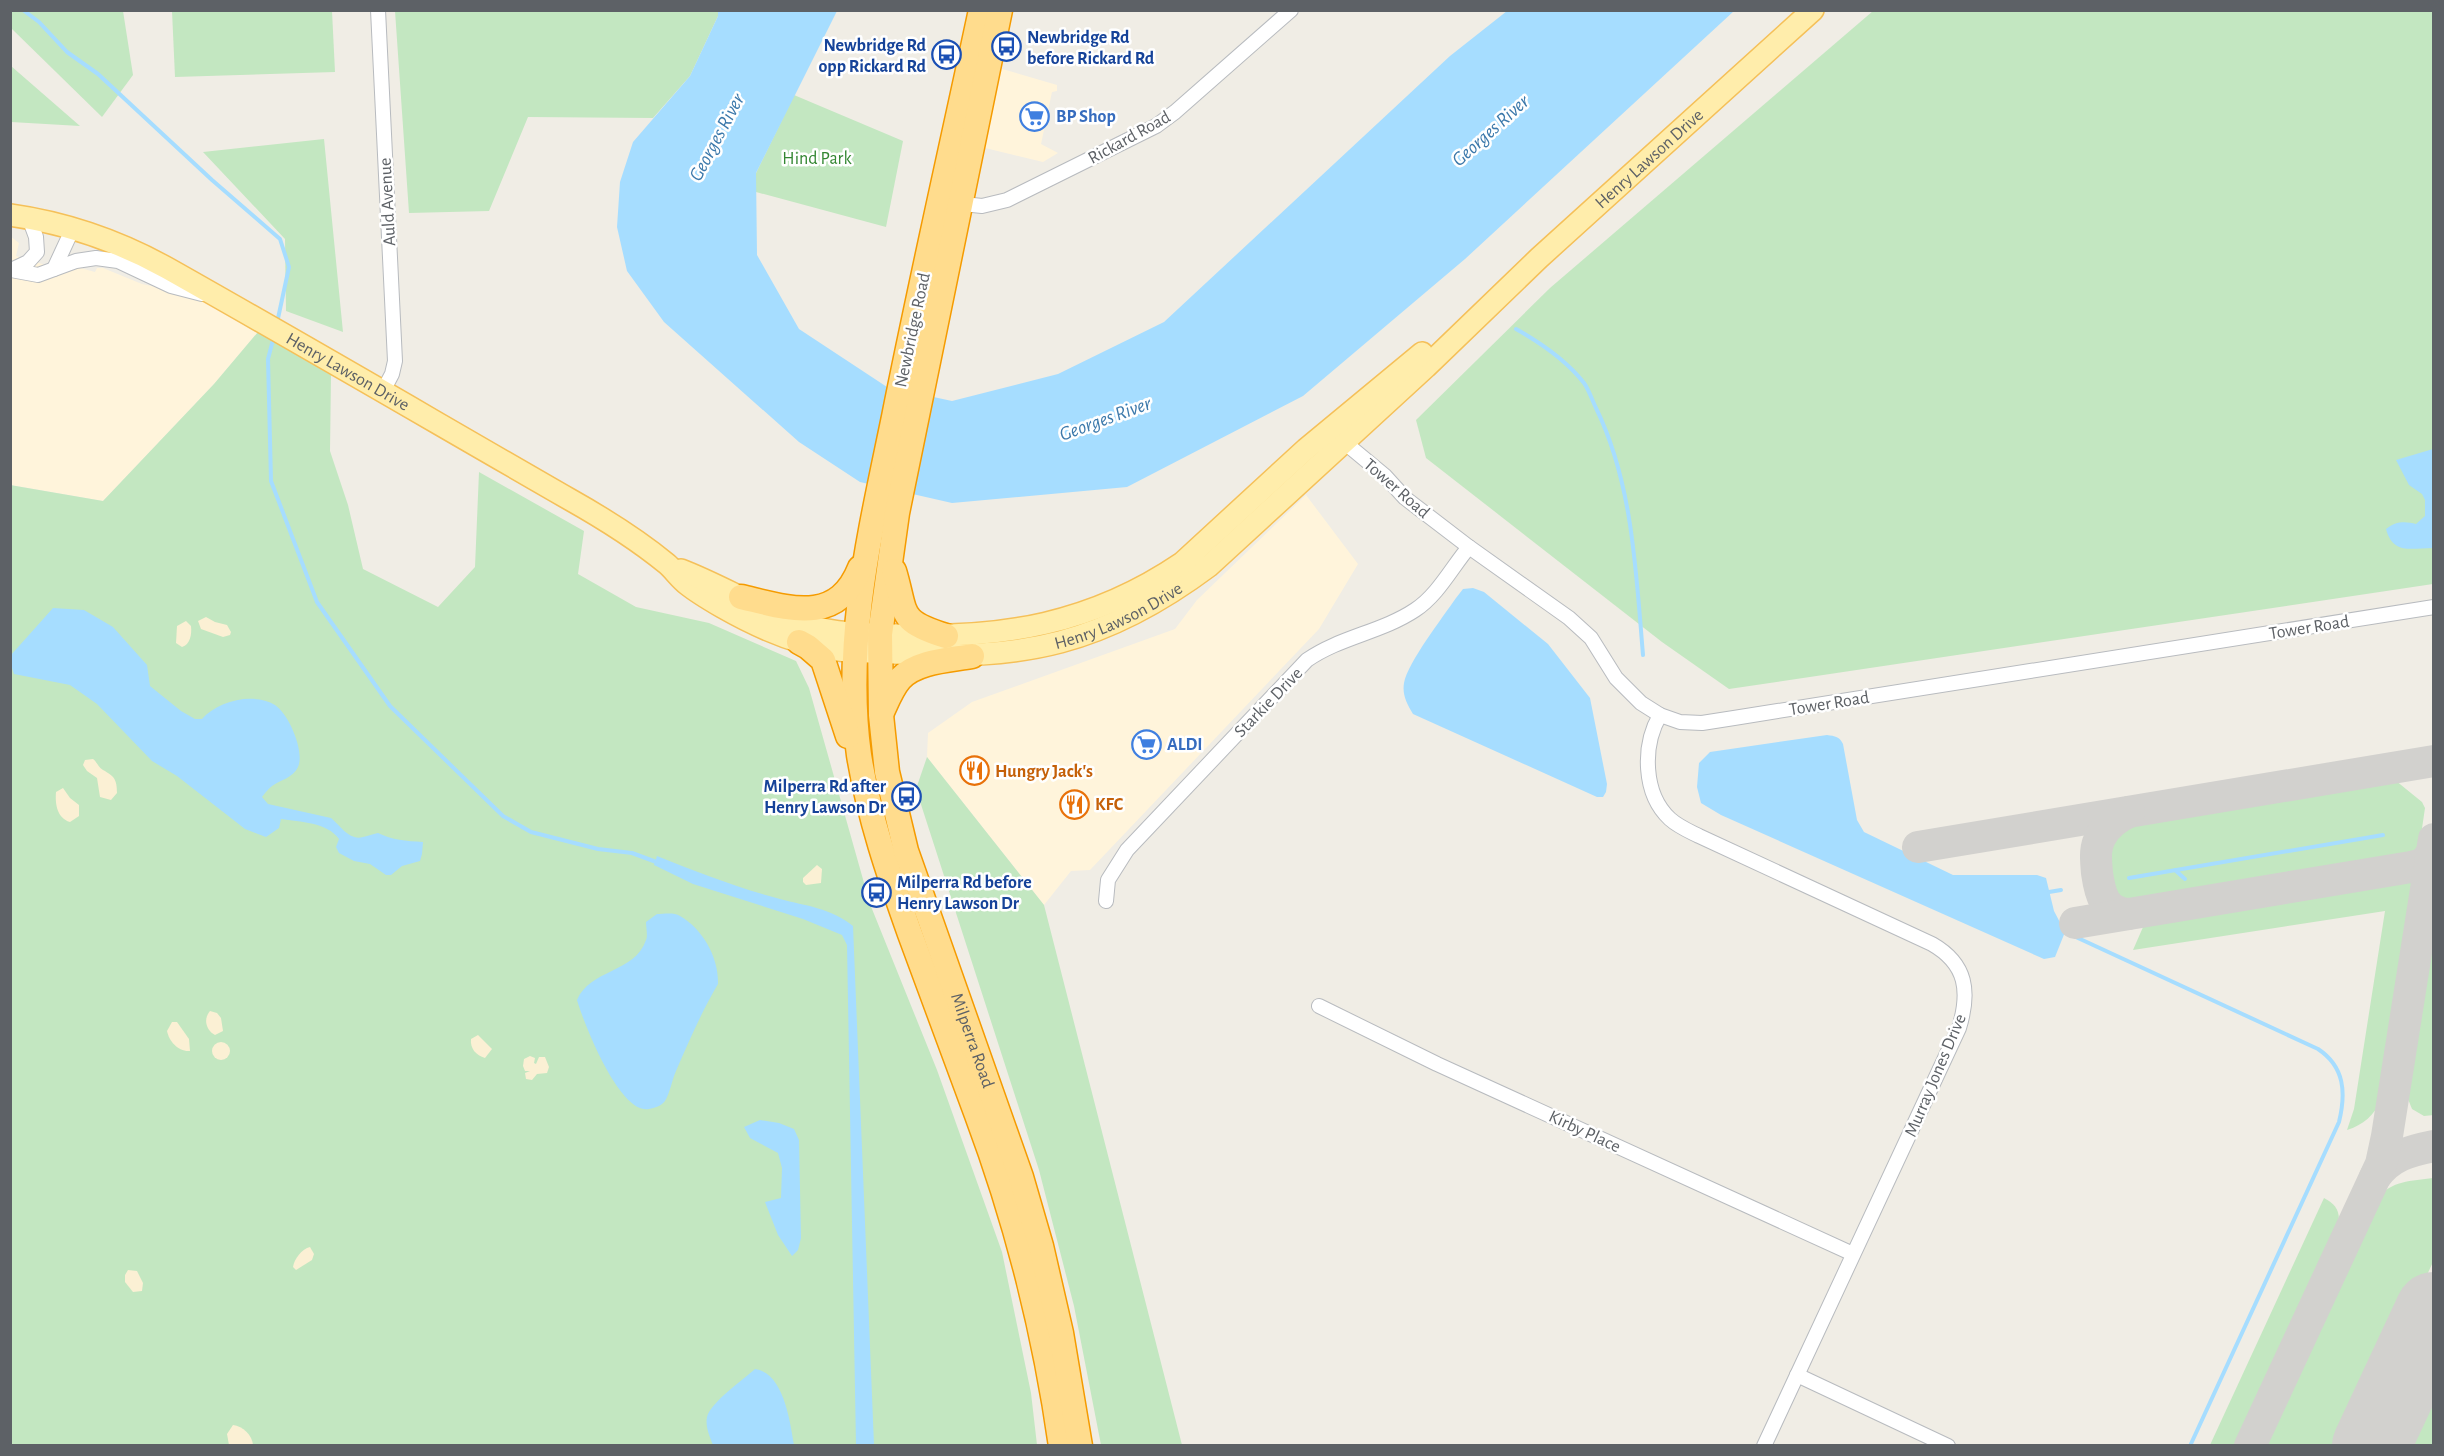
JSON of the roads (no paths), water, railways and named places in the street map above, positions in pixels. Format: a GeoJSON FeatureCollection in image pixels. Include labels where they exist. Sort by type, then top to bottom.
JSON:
{"type":"FeatureCollection","features":[{"type":"Feature","properties":{"kind":"highway","name":"Newbridge Road"},"geometry":{"type":"LineString","coordinates":[[950,203],[981,10]]}},
{"type":"Feature","properties":{"kind":"highway","name":"Newbridge Road"},"geometry":{"type":"LineString","coordinates":[[855,642],[868,548],[886,511],[950,203],[1000,10]]}},
{"type":"Feature","properties":{"kind":"highway","name":"Newbridge Road"},"geometry":{"type":"LineString","coordinates":[[879,643],[890,558],[886,511]]}},
{"type":"Feature","properties":{"kind":"highway"},"geometry":{"type":"LineString","coordinates":[[741,597],[795,608],[817,608],[832,603],[841,598],[854,582],[868,548]]}},
{"type":"Feature","properties":{"kind":"highway"},"geometry":{"type":"LineString","coordinates":[[890,558],[905,614],[917,625],[946,636]]}},
{"type":"Feature","properties":{"kind":"highway"},"geometry":{"type":"LineString","coordinates":[[799,642],[819,655],[826,667],[870,807]]}},
{"type":"Feature","properties":{"kind":"highway","name":"Milperra Road"},"geometry":{"type":"LineString","coordinates":[[855,642],[859,752],[886,870],[1001,1181],[1035,1305],[1053,1388],[1061,1446]]}},
{"type":"Feature","properties":{"kind":"highway","name":"Milperra Road"},"geometry":{"type":"LineString","coordinates":[[879,643],[881,715],[887,772],[900,833],[1021,1177],[1041,1246],[1061,1333],[1080,1446]]}},
{"type":"Feature","properties":{"kind":"highway"},"geometry":{"type":"LineString","coordinates":[[881,715],[894,687],[909,672],[927,665],[972,656]]}},
{"type":"Feature","properties":{"kind":"main road","name":"Henry Lawson Drive"},"geometry":{"type":"LineString","coordinates":[[668,565],[706,580],[792,621],[855,642],[879,643],[972,656],[1058,643],[1106,628],[1172,593],[1209,566],[1336,436],[1420,355],[1484,309],[1813,10]]}},
{"type":"Feature","properties":{"kind":"main road","name":"Henry Lawson Drive"},"geometry":{"type":"LineString","coordinates":[[20,216],[72,228],[139,253],[224,300],[582,506],[668,565],[686,584],[724,608],[799,642],[837,651],[855,642]]}},
{"type":"Feature","properties":{"kind":"main road","name":"Henry Lawson Drive"},"geometry":{"type":"LineString","coordinates":[[879,643],[981,635],[1031,627],[1073,616],[1116,600],[1159,579],[1336,436]]}},
{"type":"Feature","properties":{"kind":"street","name":"Auld Avenue"},"geometry":{"type":"LineString","coordinates":[[378,10],[395,361],[392,374],[383,391]]}},
{"type":"Feature","properties":{"kind":"street","name":"Rickard Road"},"geometry":{"type":"LineString","coordinates":[[950,203],[982,206],[1007,200],[1156,126],[1291,10]]}},
{"type":"Feature","properties":{"kind":"street"},"geometry":{"type":"LineString","coordinates":[[10,270],[28,262],[36,252],[36,237],[20,216]]}},
{"type":"Feature","properties":{"kind":"street"},"geometry":{"type":"LineString","coordinates":[[54,269],[72,228]]}},
{"type":"Feature","properties":{"kind":"street"},"geometry":{"type":"LineString","coordinates":[[10,270],[38,274],[76,261],[96,258],[118,261],[171,286],[224,300]]}},
{"type":"Feature","properties":{"kind":"street","name":"Tower Road"},"geometry":{"type":"LineString","coordinates":[[1336,436],[1385,476],[1405,498],[1569,618],[1591,638],[1616,678],[1627,690],[1660,715],[1680,722],[1702,723],[2433,607]]}},
{"type":"Feature","properties":{"kind":"street","name":"Starkie Drive"},"geometry":{"type":"LineString","coordinates":[[1106,901],[1108,880],[1128,850],[1307,660],[1321,651],[1414,611],[1436,589],[1469,547]]}},
{"type":"Feature","properties":{"kind":"street","name":"Murray Jones Drive"},"geometry":{"type":"LineString","coordinates":[[1660,715],[1651,732],[1647,751],[1653,792],[1657,803],[1669,818],[1699,836],[1932,944],[1948,955],[1960,972],[1965,1001],[1959,1028],[1764,1446]]}},
{"type":"Feature","properties":{"kind":"street","name":"Kirby Place"},"geometry":{"type":"LineString","coordinates":[[1319,1006],[1437,1064],[1853,1254]]}},
{"type":"Feature","properties":{"kind":"street"},"geometry":{"type":"LineString","coordinates":[[1797,1374],[1948,1446]]}},
{"type":"Feature","properties":{"kind":"water","name":"Georges River"},"geometry":{"type":"Polygon","coordinates":[[[718,11],[837,11],[756,173],[757,255],[799,329],[887,387],[952,401],[1058,374],[1164,322],[1450,56],[1507,11],[1734,11],[1465,259],[1303,396],[1127,487],[952,503],[860,482],[799,442],[664,322],[627,271],[617,227],[620,182],[633,142],[690,76],[718,16],[718,11]]]}},
{"type":"Feature","properties":{"kind":"water"},"geometry":{"type":"Polygon","coordinates":[[[2433,449],[2433,548],[2404,548],[2393,543],[2386,529],[2401,522],[2416,524],[2425,516],[2425,500],[2422,494],[2409,485],[2396,460],[2433,449]]]}},
{"type":"Feature","properties":{"kind":"water"},"geometry":{"type":"Polygon","coordinates":[[[1473,588],[1484,592],[1548,644],[1590,698],[1607,784],[1603,797],[1597,797],[1413,714],[1404,692],[1407,674],[1419,652],[1456,598],[1463,589],[1473,588]]]}},
{"type":"Feature","properties":{"kind":"water"},"geometry":{"type":"Polygon","coordinates":[[[53,608],[84,610],[113,627],[147,665],[150,686],[181,711],[195,719],[202,719],[217,707],[236,700],[257,699],[275,705],[290,725],[300,760],[293,774],[272,786],[262,797],[268,804],[331,818],[353,837],[378,833],[394,839],[423,842],[420,861],[402,866],[391,875],[386,875],[370,864],[354,861],[339,853],[336,847],[339,839],[334,833],[320,826],[281,819],[279,828],[266,837],[245,829],[177,776],[152,761],[97,704],[70,685],[14,674],[11,655],[53,608]]]}},
{"type":"Feature","properties":{"kind":"water"},"geometry":{"type":"Polygon","coordinates":[[[1827,735],[1837,737],[1843,744],[1857,820],[1864,832],[1953,875],[2037,875],[2046,878],[2054,911],[2065,932],[2055,957],[2044,959],[1721,815],[1701,803],[1697,787],[1699,763],[1710,752],[1827,735]]]}},
{"type":"Feature","properties":{"kind":"water"},"geometry":{"type":"Polygon","coordinates":[[[657,856],[749,890],[827,911],[853,926],[874,1445],[856,1445],[847,945],[842,935],[803,919],[693,884],[654,865],[657,856]]]}},
{"type":"Feature","properties":{"kind":"water"},"geometry":{"type":"Polygon","coordinates":[[[657,914],[678,915],[696,928],[708,945],[716,964],[718,984],[691,1037],[665,1101],[649,1109],[638,1107],[626,1098],[615,1083],[595,1047],[577,1000],[592,982],[623,965],[640,951],[647,938],[646,922],[657,914]]]}},
{"type":"Feature","properties":{"kind":"water"},"geometry":{"type":"Polygon","coordinates":[[[760,1120],[779,1123],[794,1129],[799,1140],[801,1238],[798,1250],[792,1256],[778,1235],[765,1202],[781,1198],[782,1168],[778,1153],[750,1138],[744,1127],[760,1120]]]}},
{"type":"Feature","properties":{"kind":"water"},"geometry":{"type":"Polygon","coordinates":[[[755,1369],[765,1372],[779,1389],[788,1412],[794,1445],[713,1445],[707,1424],[710,1411],[721,1398],[755,1369]]]}},
{"type":"Feature","properties":{"kind":"waterway"},"geometry":{"type":"LineString","coordinates":[[23,10],[39,22],[67,52],[98,74],[212,180],[280,239],[289,267],[277,323]]}},
{"type":"Feature","properties":{"kind":"waterway"},"geometry":{"type":"LineString","coordinates":[[1516,329],[1553,353],[1584,383],[1608,437],[1618,467],[1631,529],[1643,655]]}},
{"type":"Feature","properties":{"kind":"waterway"},"geometry":{"type":"LineString","coordinates":[[274,336],[268,359],[271,481],[317,602],[390,706],[503,816],[531,832],[598,849],[632,853],[659,863]]}},
{"type":"Feature","properties":{"kind":"waterway"},"geometry":{"type":"LineString","coordinates":[[2129,878],[2383,835]]}},
{"type":"Feature","properties":{"kind":"waterway"},"geometry":{"type":"LineString","coordinates":[[2175,870],[2185,879]]}},
{"type":"Feature","properties":{"kind":"waterway"},"geometry":{"type":"LineString","coordinates":[[2049,892],[2061,890]]}},
{"type":"Feature","properties":{"kind":"waterway"},"geometry":{"type":"LineString","coordinates":[[2065,932],[2318,1049],[2334,1064],[2341,1081],[2343,1091],[2339,1122],[2190,1446]]}},
{"type":"Feature","properties":{"kind":"place","name":"Newbridge Rd before Rickard Rd"},"geometry":{"type":"Point","coordinates":[1006,47]}},
{"type":"Feature","properties":{"kind":"place","name":"Newbridge Rd opp Rickard Rd"},"geometry":{"type":"Point","coordinates":[947,55]}},
{"type":"Feature","properties":{"kind":"place","name":"BP Shop"},"geometry":{"type":"Point","coordinates":[1035,116]}},
{"type":"Feature","properties":{"kind":"place","name":"ALDI"},"geometry":{"type":"Point","coordinates":[1146,744]}},
{"type":"Feature","properties":{"kind":"place","name":"Hungry Jack's"},"geometry":{"type":"Point","coordinates":[974,771]}},
{"type":"Feature","properties":{"kind":"place","name":"Milperra Rd after Henry Lawson Dr"},"geometry":{"type":"Point","coordinates":[907,796]}},
{"type":"Feature","properties":{"kind":"place","name":"KFC"},"geometry":{"type":"Point","coordinates":[1074,804]}},
{"type":"Feature","properties":{"kind":"place","name":"Milperra Rd before Henry Lawson Dr"},"geometry":{"type":"Point","coordinates":[876,892]}},
{"type":"Feature","properties":{"kind":"park label","name":"Hind Park"},"geometry":{"type":"Point","coordinates":[817,158]}}]}
